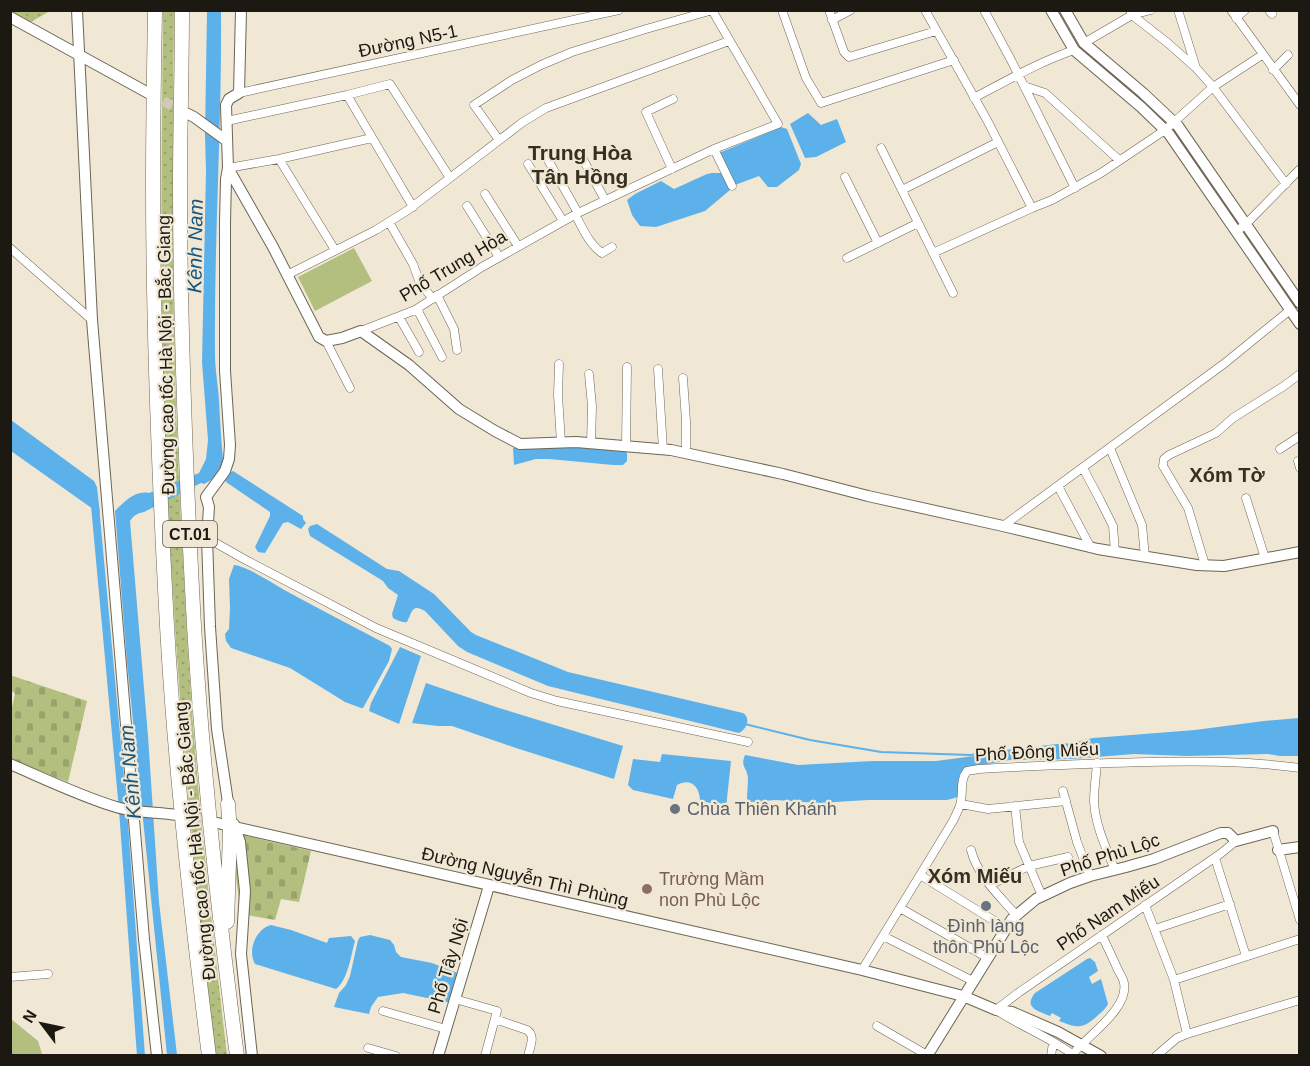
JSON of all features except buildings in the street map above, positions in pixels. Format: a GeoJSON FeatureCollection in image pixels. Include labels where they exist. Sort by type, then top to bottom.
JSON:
{"type":"FeatureCollection","features":[{"type":"Feature","properties":{"kind":"highway","name":"Đường cao tốc Hà Nội - Bắc Giang"},"geometry":{"type":"LineString","coordinates":[[155,10],[154,313],[160,494],[176,753],[209,1056]]}},
{"type":"Feature","properties":{"kind":"highway","name":"Đường cao tốc Hà Nội - Bắc Giang"},"geometry":{"type":"LineString","coordinates":[[182,10],[180,184],[182,312],[194,616],[203,750],[237,1056]]}},
{"type":"Feature","properties":{"kind":"highway"},"geometry":{"type":"LineString","coordinates":[[228,804],[232,827],[227,925],[237,1056]]}},
{"type":"Feature","properties":{"kind":"street"},"geometry":{"type":"LineString","coordinates":[[76,10],[92,320],[144,939],[157,1056]]}},
{"type":"Feature","properties":{"kind":"street"},"geometry":{"type":"LineString","coordinates":[[228,804],[217,729],[210,627],[207,495],[225,471],[229,459],[225,371],[225,222],[228,168],[223,138],[227,121],[227,102],[239,93],[241,10]]}},
{"type":"Feature","properties":{"kind":"street","name":"Đường N5-1"},"geometry":{"type":"LineString","coordinates":[[239,93],[619,10]]}},
{"type":"Feature","properties":{"kind":"street"},"geometry":{"type":"LineString","coordinates":[[782,10],[806,78],[821,103],[954,60]]}},
{"type":"Feature","properties":{"kind":"street"},"geometry":{"type":"LineString","coordinates":[[829,10],[844,52],[849,57],[936,31]]}},
{"type":"Feature","properties":{"kind":"street"},"geometry":{"type":"LineString","coordinates":[[832,20],[851,10]]}},
{"type":"Feature","properties":{"kind":"street"},"geometry":{"type":"LineString","coordinates":[[925,10],[1032,208]]}},
{"type":"Feature","properties":{"kind":"street"},"geometry":{"type":"LineString","coordinates":[[984,10],[1075,188]]}},
{"type":"Feature","properties":{"kind":"street"},"geometry":{"type":"LineString","coordinates":[[1051,10],[1074,50],[1165,130],[1237,231],[1299,324]]}},
{"type":"Feature","properties":{"kind":"street"},"geometry":{"type":"LineString","coordinates":[[1003,526],[1225,363],[1299,302],[1175,122],[1084,42],[1065,10]]}},
{"type":"Feature","properties":{"kind":"street"},"geometry":{"type":"LineString","coordinates":[[974,98],[1074,50],[1131,13],[1151,10]]}},
{"type":"Feature","properties":{"kind":"street"},"geometry":{"type":"LineString","coordinates":[[1178,10],[1197,69]]}},
{"type":"Feature","properties":{"kind":"street"},"geometry":{"type":"LineString","coordinates":[[1245,10],[1233,14],[1299,105]]}},
{"type":"Feature","properties":{"kind":"street"},"geometry":{"type":"LineString","coordinates":[[287,274],[389,222],[413,207],[523,122],[546,108],[729,41],[712,11],[572,52],[541,65],[512,80],[474,105],[499,140]]}},
{"type":"Feature","properties":{"kind":"street"},"geometry":{"type":"LineString","coordinates":[[1131,13],[1197,69],[1286,184]]}},
{"type":"Feature","properties":{"kind":"street"},"geometry":{"type":"LineString","coordinates":[[10,17],[150,94]]}},
{"type":"Feature","properties":{"kind":"street","name":"Phố Trung Hòa"},"geometry":{"type":"LineString","coordinates":[[326,341],[342,338],[417,309],[499,257],[563,221],[714,149],[778,124],[729,41]]}},
{"type":"Feature","properties":{"kind":"street"},"geometry":{"type":"LineString","coordinates":[[933,253],[1075,188],[1165,130],[1213,87],[1262,55]]}},
{"type":"Feature","properties":{"kind":"street"},"geometry":{"type":"LineString","coordinates":[[1273,70],[1288,55]]}},
{"type":"Feature","properties":{"kind":"street"},"geometry":{"type":"LineString","coordinates":[[227,121],[390,84],[450,178]]}},
{"type":"Feature","properties":{"kind":"street"},"geometry":{"type":"LineString","coordinates":[[1024,86],[1045,93],[1119,160]]}},
{"type":"Feature","properties":{"kind":"street"},"geometry":{"type":"LineString","coordinates":[[347,95],[413,207]]}},
{"type":"Feature","properties":{"kind":"street"},"geometry":{"type":"LineString","coordinates":[[672,169],[646,112],[673,99]]}},
{"type":"Feature","properties":{"kind":"street"},"geometry":{"type":"LineString","coordinates":[[190,115],[223,138]]}},
{"type":"Feature","properties":{"kind":"street"},"geometry":{"type":"LineString","coordinates":[[228,168],[372,138]]}},
{"type":"Feature","properties":{"kind":"street"},"geometry":{"type":"LineString","coordinates":[[902,190],[998,142]]}},
{"type":"Feature","properties":{"kind":"street"},"geometry":{"type":"LineString","coordinates":[[881,148],[953,293]]}},
{"type":"Feature","properties":{"kind":"street"},"geometry":{"type":"LineString","coordinates":[[714,149],[730,183]]}},
{"type":"Feature","properties":{"kind":"street"},"geometry":{"type":"LineString","coordinates":[[579,152],[605,200]]}},
{"type":"Feature","properties":{"kind":"street"},"geometry":{"type":"LineString","coordinates":[[544,153],[591,245],[602,253],[612,247]]}},
{"type":"Feature","properties":{"kind":"street"},"geometry":{"type":"LineString","coordinates":[[279,159],[335,250]]}},
{"type":"Feature","properties":{"kind":"street"},"geometry":{"type":"LineString","coordinates":[[528,164],[563,221]]}},
{"type":"Feature","properties":{"kind":"street"},"geometry":{"type":"LineString","coordinates":[[228,168],[273,247],[319,337],[326,341],[350,388]]}},
{"type":"Feature","properties":{"kind":"street"},"geometry":{"type":"LineString","coordinates":[[1237,231],[1299,169]]}},
{"type":"Feature","properties":{"kind":"street"},"geometry":{"type":"LineString","coordinates":[[845,177],[878,243]]}},
{"type":"Feature","properties":{"kind":"street"},"geometry":{"type":"LineString","coordinates":[[485,194],[518,246]]}},
{"type":"Feature","properties":{"kind":"street"},"geometry":{"type":"LineString","coordinates":[[467,206],[499,257]]}},
{"type":"Feature","properties":{"kind":"street"},"geometry":{"type":"LineString","coordinates":[[389,222],[413,264],[420,283],[435,297],[448,315],[457,350]]}},
{"type":"Feature","properties":{"kind":"street"},"geometry":{"type":"LineString","coordinates":[[847,258],[918,223]]}},
{"type":"Feature","properties":{"kind":"street"},"geometry":{"type":"LineString","coordinates":[[10,248],[92,320]]}},
{"type":"Feature","properties":{"kind":"street"},"geometry":{"type":"LineString","coordinates":[[417,309],[442,357]]}},
{"type":"Feature","properties":{"kind":"street"},"geometry":{"type":"LineString","coordinates":[[399,317],[419,352]]}},
{"type":"Feature","properties":{"kind":"street"},"geometry":{"type":"LineString","coordinates":[[361,331],[409,365],[459,409],[520,444],[591,444],[686,453],[1091,548],[1205,565],[1224,566],[1299,552]]}},
{"type":"Feature","properties":{"kind":"street"},"geometry":{"type":"LineString","coordinates":[[560,364],[558,395],[561,443]]}},
{"type":"Feature","properties":{"kind":"street"},"geometry":{"type":"LineString","coordinates":[[626,446],[627,367]]}},
{"type":"Feature","properties":{"kind":"street"},"geometry":{"type":"LineString","coordinates":[[658,369],[663,450]]}},
{"type":"Feature","properties":{"kind":"street"},"geometry":{"type":"LineString","coordinates":[[589,374],[592,406],[591,444]]}},
{"type":"Feature","properties":{"kind":"street"},"geometry":{"type":"LineString","coordinates":[[1205,565],[1188,508],[1163,466],[1164,459],[1216,433],[1233,418],[1299,374]]}},
{"type":"Feature","properties":{"kind":"street"},"geometry":{"type":"LineString","coordinates":[[683,378],[686,453]]}},
{"type":"Feature","properties":{"kind":"street"},"geometry":{"type":"LineString","coordinates":[[1280,449],[1299,436]]}},
{"type":"Feature","properties":{"kind":"street"},"geometry":{"type":"LineString","coordinates":[[1110,448],[1143,525],[1145,556]]}},
{"type":"Feature","properties":{"kind":"street"},"geometry":{"type":"LineString","coordinates":[[1083,468],[1113,526],[1115,552]]}},
{"type":"Feature","properties":{"kind":"street"},"geometry":{"type":"LineString","coordinates":[[1058,486],[1091,548]]}},
{"type":"Feature","properties":{"kind":"street"},"geometry":{"type":"LineString","coordinates":[[1246,498],[1264,558]]}},
{"type":"Feature","properties":{"kind":"street"},"geometry":{"type":"LineString","coordinates":[[207,538],[376,628],[531,693],[557,701],[748,742]]}},
{"type":"Feature","properties":{"kind":"street","name":"Phố Đông Miếu"},"geometry":{"type":"LineString","coordinates":[[862,970],[953,821],[960,804],[963,778],[970,770],[1097,763],[1239,762],[1299,768]]}},
{"type":"Feature","properties":{"kind":"street"},"geometry":{"type":"LineString","coordinates":[[1097,763],[1094,810],[1115,870]]}},
{"type":"Feature","properties":{"kind":"street"},"geometry":{"type":"LineString","coordinates":[[10,764],[116,807],[177,815]]}},
{"type":"Feature","properties":{"kind":"street"},"geometry":{"type":"LineString","coordinates":[[1063,791],[1077,842],[1090,876]]}},
{"type":"Feature","properties":{"kind":"street"},"geometry":{"type":"LineString","coordinates":[[960,804],[988,808],[1066,801]]}},
{"type":"Feature","properties":{"kind":"street"},"geometry":{"type":"LineString","coordinates":[[1015,806],[1019,842],[1042,896]]}},
{"type":"Feature","properties":{"kind":"street","name":"Đường Nguyễn Thì Phùng"},"geometry":{"type":"LineString","coordinates":[[213,822],[862,970],[963,996],[996,1010],[1012,1012],[1058,1032],[1101,1056]]}},
{"type":"Feature","properties":{"kind":"street"},"geometry":{"type":"LineString","coordinates":[[232,827],[240,842],[245,891],[241,954],[252,1056]]}},
{"type":"Feature","properties":{"kind":"street"},"geometry":{"type":"LineString","coordinates":[[1273,831],[1299,920]]}},
{"type":"Feature","properties":{"kind":"street","name":"Phố Phù Lộc"},"geometry":{"type":"LineString","coordinates":[[929,1055],[1012,919],[1036,899],[1070,883],[1154,859],[1221,833],[1228,833],[1236,841],[1273,831]]}},
{"type":"Feature","properties":{"kind":"street","name":"Phố Nam Miếu"},"geometry":{"type":"LineString","coordinates":[[996,1010],[1215,858],[1236,841]]}},
{"type":"Feature","properties":{"kind":"street"},"geometry":{"type":"LineString","coordinates":[[1278,850],[1299,847]]}},
{"type":"Feature","properties":{"kind":"street"},"geometry":{"type":"LineString","coordinates":[[971,850],[979,872],[1016,915]]}},
{"type":"Feature","properties":{"kind":"street"},"geometry":{"type":"LineString","coordinates":[[990,885],[1029,866],[1068,857]]}},
{"type":"Feature","properties":{"kind":"street"},"geometry":{"type":"LineString","coordinates":[[1215,858],[1246,956]]}},
{"type":"Feature","properties":{"kind":"street"},"geometry":{"type":"LineString","coordinates":[[920,875],[1006,928]]}},
{"type":"Feature","properties":{"kind":"street","name":"Phố Tây Nội"},"geometry":{"type":"LineString","coordinates":[[438,1056],[489,886]]}},
{"type":"Feature","properties":{"kind":"street"},"geometry":{"type":"LineString","coordinates":[[1155,928],[1230,904]]}},
{"type":"Feature","properties":{"kind":"street"},"geometry":{"type":"LineString","coordinates":[[1145,905],[1174,980],[1187,1034]]}},
{"type":"Feature","properties":{"kind":"street"},"geometry":{"type":"LineString","coordinates":[[900,908],[988,958]]}},
{"type":"Feature","properties":{"kind":"street"},"geometry":{"type":"LineString","coordinates":[[996,1010],[1074,1055],[1080,1044],[1112,1015],[1124,994],[1124,982],[1102,935]]}},
{"type":"Feature","properties":{"kind":"street"},"geometry":{"type":"LineString","coordinates":[[883,936],[973,981]]}},
{"type":"Feature","properties":{"kind":"street"},"geometry":{"type":"LineString","coordinates":[[1174,980],[1299,939]]}},
{"type":"Feature","properties":{"kind":"street"},"geometry":{"type":"LineString","coordinates":[[10,977],[48,974]]}},
{"type":"Feature","properties":{"kind":"street"},"geometry":{"type":"LineString","coordinates":[[455,999],[497,1011],[485,1056]]}},
{"type":"Feature","properties":{"kind":"street"},"geometry":{"type":"LineString","coordinates":[[1156,1056],[1177,1038],[1187,1034],[1299,1000]]}},
{"type":"Feature","properties":{"kind":"street"},"geometry":{"type":"LineString","coordinates":[[382,1011],[446,1029]]}},
{"type":"Feature","properties":{"kind":"street"},"geometry":{"type":"LineString","coordinates":[[495,1019],[531,1032],[532,1041],[528,1056]]}},
{"type":"Feature","properties":{"kind":"street"},"geometry":{"type":"LineString","coordinates":[[877,1026],[929,1055]]}},
{"type":"Feature","properties":{"kind":"street"},"geometry":{"type":"LineString","coordinates":[[1051,1056],[1053,1043]]}},
{"type":"Feature","properties":{"kind":"street"},"geometry":{"type":"LineString","coordinates":[[368,1048],[396,1056]]}},
{"type":"Feature","properties":{"kind":"green space"},"geometry":{"type":"Polygon","coordinates":[[[10,11],[50,11],[29,23],[10,11]]]}},
{"type":"Feature","properties":{"kind":"green space"},"geometry":{"type":"Polygon","coordinates":[[[163,11],[174,11],[174,331],[188,652],[204,854],[227,1055],[215,1055],[188,794],[169,533],[162,315],[163,11]]]}},
{"type":"Feature","properties":{"kind":"green space"},"geometry":{"type":"Polygon","coordinates":[[[354,248],[372,281],[315,311],[298,277],[354,248]]]}},
{"type":"Feature","properties":{"kind":"green space"},"geometry":{"type":"Polygon","coordinates":[[[10,675],[87,701],[68,782],[11,760],[11,712],[15,694],[11,690],[10,675]]]}},
{"type":"Feature","properties":{"kind":"green space"},"geometry":{"type":"Polygon","coordinates":[[[230,832],[311,851],[299,902],[281,899],[275,920],[241,914],[230,832]]]}},
{"type":"Feature","properties":{"kind":"green space"},"geometry":{"type":"Polygon","coordinates":[[[10,1018],[38,1041],[42,1054],[11,1055],[10,1018]]]}},
{"type":"Feature","properties":{"kind":"water","name":"Kênh Nam"},"geometry":{"type":"Polygon","coordinates":[[[207,11],[221,11],[215,365],[223,459],[221,467],[229,473],[233,471],[303,516],[306,523],[301,529],[288,522],[283,523],[265,553],[258,552],[255,547],[270,512],[225,480],[215,478],[138,514],[130,521],[159,902],[177,1055],[167,1055],[127,662],[115,511],[134,495],[149,493],[199,473],[206,459],[208,440],[202,362],[207,11]]]}},
{"type":"Feature","properties":{"kind":"water"},"geometry":{"type":"Polygon","coordinates":[[[808,113],[821,125],[837,119],[846,142],[816,157],[805,158],[790,124],[808,113]]]}},
{"type":"Feature","properties":{"kind":"water"},"geometry":{"type":"Polygon","coordinates":[[[781,127],[787,129],[801,164],[799,170],[777,187],[768,187],[759,176],[735,185],[719,153],[781,127]]]}},
{"type":"Feature","properties":{"kind":"water"},"geometry":{"type":"Polygon","coordinates":[[[712,173],[722,173],[732,190],[705,211],[656,227],[640,226],[632,215],[627,200],[635,194],[661,181],[674,189],[712,173]]]}},
{"type":"Feature","properties":{"kind":"water"},"geometry":{"type":"Polygon","coordinates":[[[11,420],[94,481],[97,487],[100,514],[11,451],[11,420]]]}},
{"type":"Feature","properties":{"kind":"water"},"geometry":{"type":"Polygon","coordinates":[[[513,448],[623,448],[627,453],[627,461],[623,465],[613,465],[536,459],[514,465],[513,448]]]}},
{"type":"Feature","properties":{"kind":"water"},"geometry":{"type":"Polygon","coordinates":[[[317,524],[387,569],[399,571],[434,594],[476,635],[568,672],[743,713],[747,718],[746,726],[739,733],[548,686],[467,652],[421,609],[415,608],[407,622],[396,620],[392,614],[398,595],[383,581],[310,536],[308,529],[317,524]]]}},
{"type":"Feature","properties":{"kind":"water"},"geometry":{"type":"Polygon","coordinates":[[[234,565],[253,572],[390,646],[392,649],[389,661],[363,708],[345,702],[290,668],[231,648],[226,641],[225,634],[229,629],[229,579],[234,565]]]}},
{"type":"Feature","properties":{"kind":"water"},"geometry":{"type":"Polygon","coordinates":[[[400,647],[421,656],[399,724],[369,711],[400,647]]]}},
{"type":"Feature","properties":{"kind":"water"},"geometry":{"type":"Polygon","coordinates":[[[426,683],[623,746],[614,779],[452,726],[412,723],[426,683]]]}},
{"type":"Feature","properties":{"kind":"water"},"geometry":{"type":"Polygon","coordinates":[[[1299,718],[1299,756],[1134,754],[1071,759],[1010,760],[972,766],[968,769],[958,797],[947,800],[751,802],[747,799],[748,778],[743,765],[745,755],[798,765],[873,761],[936,761],[1066,744],[1093,738],[1195,730],[1299,718]]]}},
{"type":"Feature","properties":{"kind":"water"},"geometry":{"type":"Polygon","coordinates":[[[662,754],[731,761],[726,808],[700,800],[696,787],[686,782],[677,785],[673,799],[633,790],[628,785],[633,759],[660,762],[662,754]]]}},
{"type":"Feature","properties":{"kind":"water"},"geometry":{"type":"Polygon","coordinates":[[[271,925],[327,943],[329,938],[351,936],[355,941],[340,985],[336,989],[255,964],[252,953],[254,941],[261,931],[271,925]]]}},
{"type":"Feature","properties":{"kind":"water"},"geometry":{"type":"Polygon","coordinates":[[[370,935],[390,940],[401,957],[432,963],[460,974],[451,1003],[403,993],[378,997],[369,1014],[334,1007],[339,993],[350,976],[358,940],[360,937],[370,935]]]}},
{"type":"Feature","properties":{"kind":"water"},"geometry":{"type":"Polygon","coordinates":[[[1090,958],[1095,962],[1098,971],[1089,977],[1092,984],[1101,979],[1108,1004],[1095,1018],[1082,1026],[1074,1026],[1059,1021],[1061,1018],[1052,1013],[1050,1016],[1031,1006],[1035,993],[1090,958]]]}},
{"type":"Feature","properties":{"kind":"waterway"},"geometry":{"type":"LineString","coordinates":[[93,501],[123,810],[141,1056]]}},
{"type":"Feature","properties":{"kind":"waterway"},"geometry":{"type":"LineString","coordinates":[[745,724],[810,740],[881,752],[970,755],[1066,744]]}},
{"type":"Feature","properties":{"kind":"tunnel"},"geometry":{"type":"LineString","coordinates":[[150,94],[186,113]]}},
{"type":"Feature","properties":{"kind":"tunnel"},"geometry":{"type":"LineString","coordinates":[[177,815],[213,822]]}},
{"type":"Feature","properties":{"kind":"place","name":"Chùa Thiên Khánh"},"geometry":{"type":"Point","coordinates":[675,809]}},
{"type":"Feature","properties":{"kind":"place","name":"Trường Mầm non Phù Lộc"},"geometry":{"type":"Point","coordinates":[647,889]}},
{"type":"Feature","properties":{"kind":"place","name":"Đình làng thôn Phù Lộc"},"geometry":{"type":"Point","coordinates":[986,906]}},
{"type":"Feature","properties":{"kind":"district","name":"Trung Hòa Tân Hồng"},"geometry":{"type":"Point","coordinates":[580,164]}},
{"type":"Feature","properties":{"kind":"district","name":"Xóm Tờ"},"geometry":{"type":"Point","coordinates":[1227,475]}},
{"type":"Feature","properties":{"kind":"district","name":"Xóm Miếu"},"geometry":{"type":"Point","coordinates":[975,876]}}]}
